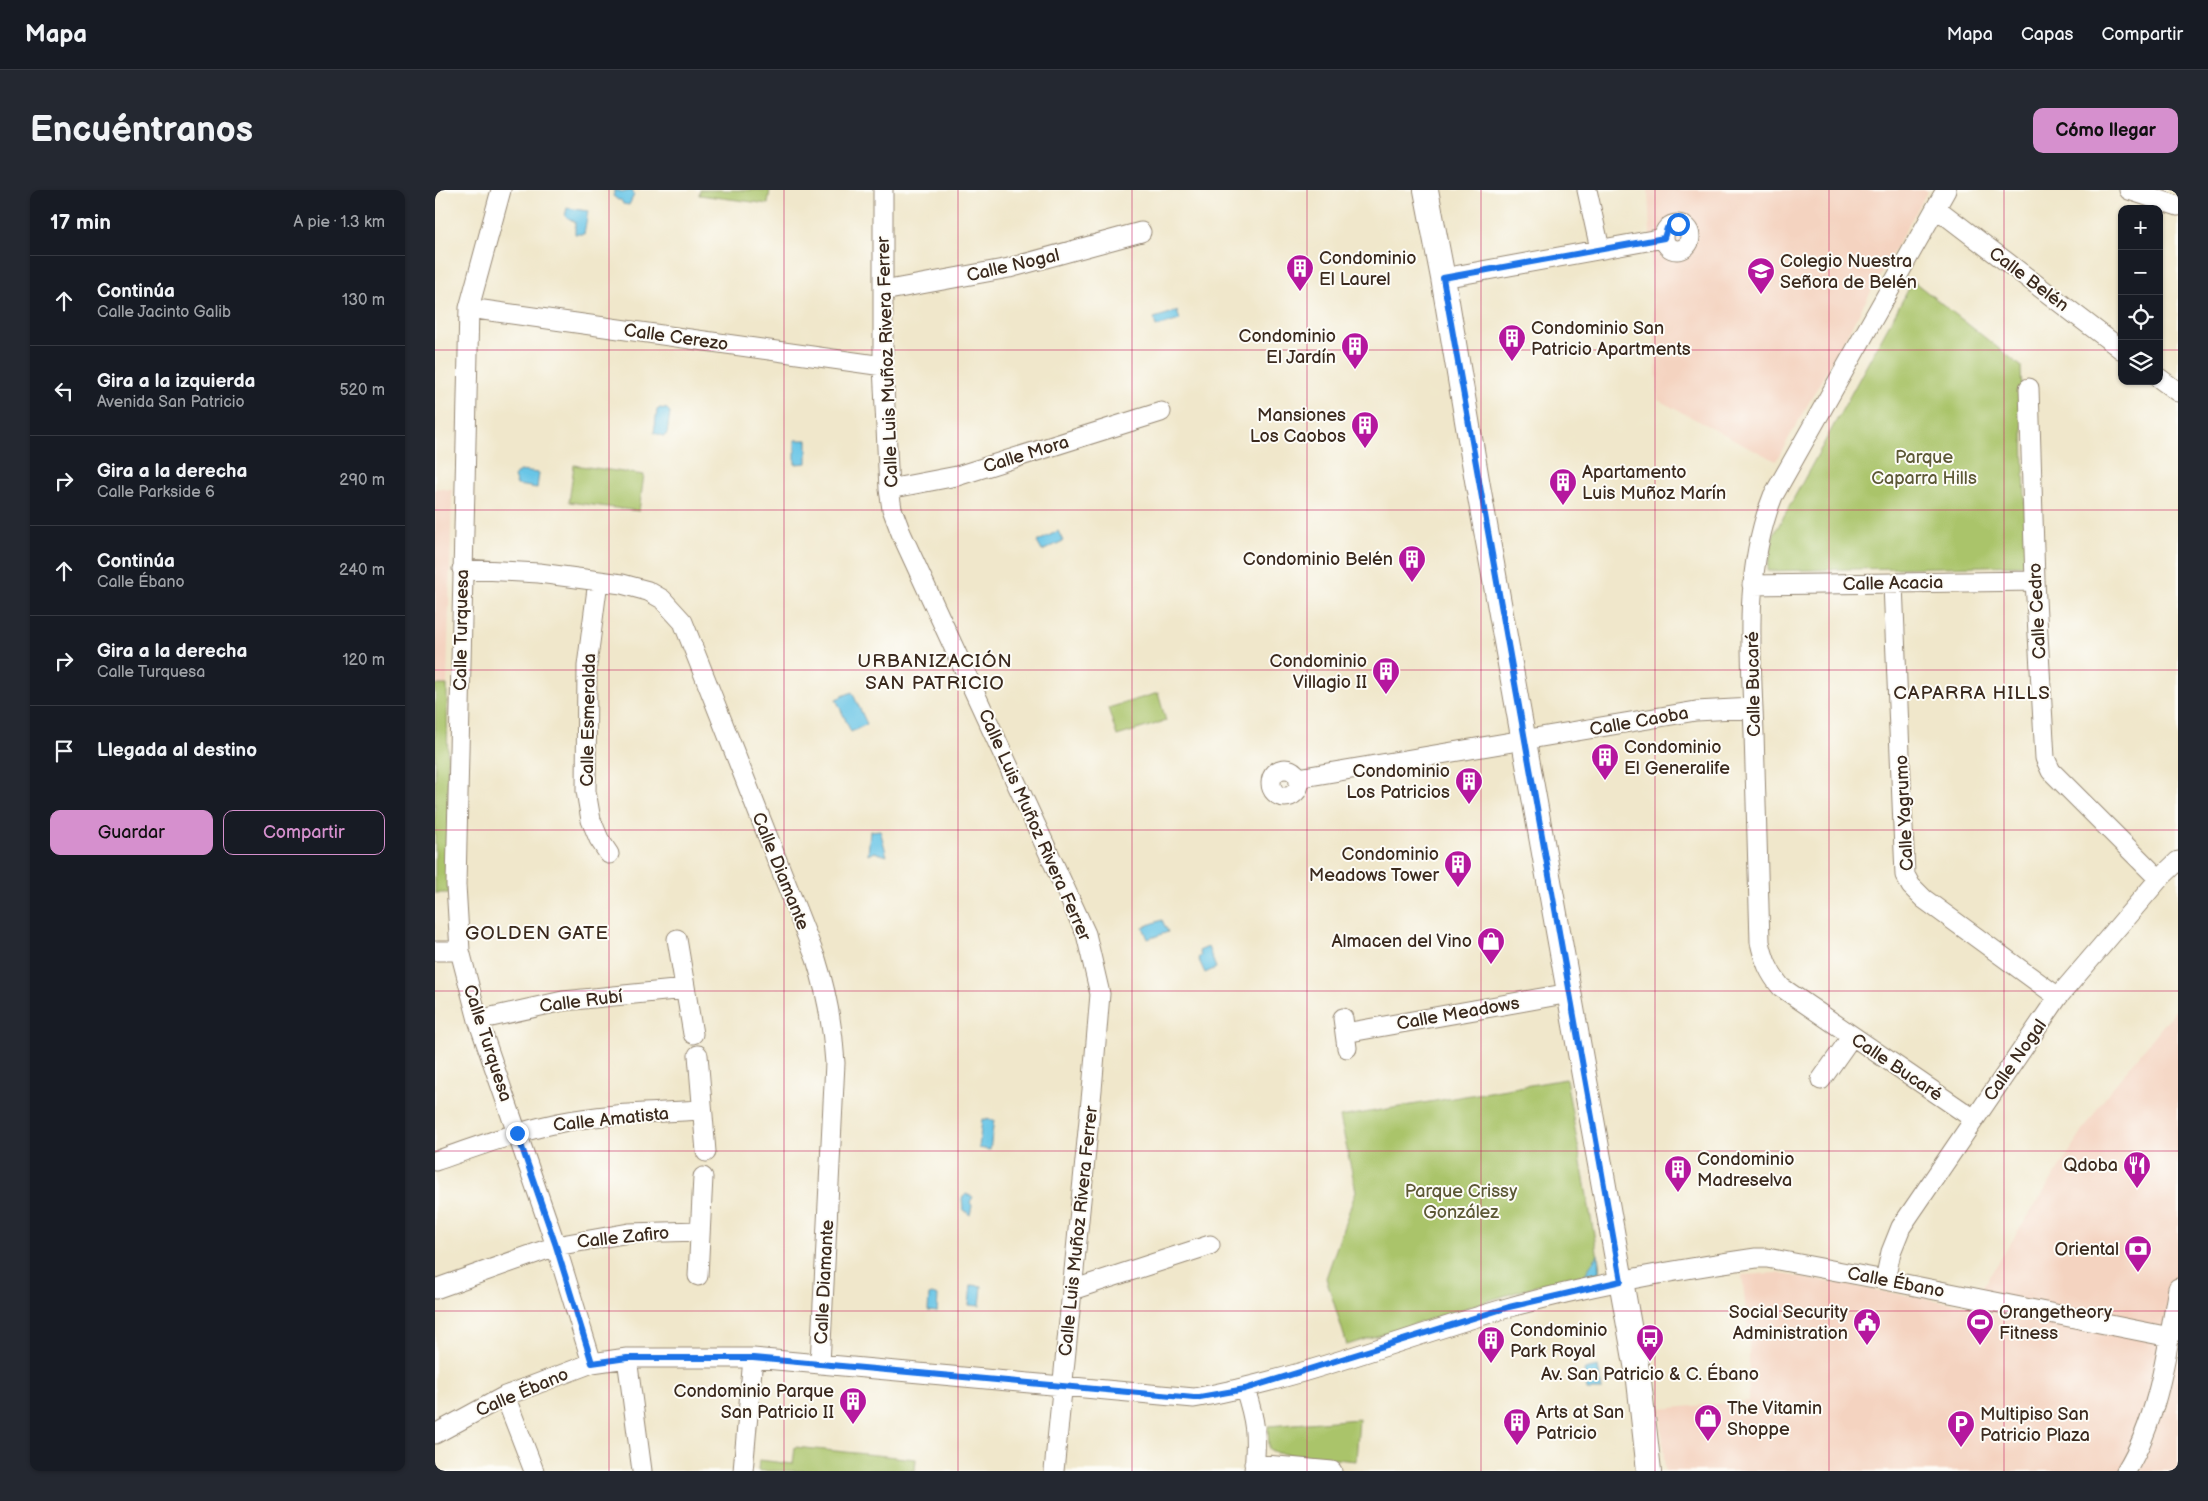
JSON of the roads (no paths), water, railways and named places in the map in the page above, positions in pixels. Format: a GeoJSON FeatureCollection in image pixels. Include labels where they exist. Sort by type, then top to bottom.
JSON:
{"type":"FeatureCollection","features":[{"type":"Feature","properties":{"kind":"main road"},"geometry":{"type":"LineString","coordinates":[[1426,190],[1639,1381],[1649,1471]]}},
{"type":"Feature","properties":{"kind":"street","name":"Calle Turquesa"},"geometry":{"type":"LineString","coordinates":[[501,190],[469,308],[455,885],[460,951],[478,1020],[556,1246],[592,1363]]}},
{"type":"Feature","properties":{"kind":"street","name":"Calle Luis Muñoz Rivera Ferrer"},"geometry":{"type":"LineString","coordinates":[[883,190],[883,366],[889,489],[892,509],[901,533],[1087,934],[1100,994],[1054,1471]]}},
{"type":"Feature","properties":{"kind":"street"},"geometry":{"type":"LineString","coordinates":[[1587,190],[1600,249]]}},
{"type":"Feature","properties":{"kind":"street","name":"Calle Bucaré"},"geometry":{"type":"LineString","coordinates":[[1946,190],[1773,496],[1758,541],[1752,585],[1753,708],[1760,942],[1763,958],[1770,974],[1781,987],[1974,1119]]}},
{"type":"Feature","properties":{"kind":"street"},"geometry":{"type":"LineString","coordinates":[[2129,190],[2178,206]]}},
{"type":"Feature","properties":{"kind":"street","name":"Calle Belén"},"geometry":{"type":"LineString","coordinates":[[1936,208],[2118,347]]}},
{"type":"Feature","properties":{"kind":"street","name":"Calle Nogal"},"geometry":{"type":"LineString","coordinates":[[883,291],[1009,268],[1141,232]]}},
{"type":"Feature","properties":{"kind":"street"},"geometry":{"type":"LineString","coordinates":[[1443,278],[1664,238]]}},
{"type":"Feature","properties":{"kind":"street","name":"Calle Cerezo"},"geometry":{"type":"LineString","coordinates":[[469,308],[883,366]]}},
{"type":"Feature","properties":{"kind":"street"},"geometry":{"type":"LineString","coordinates":[[2163,381],[2178,392]]}},
{"type":"Feature","properties":{"kind":"street","name":"Calle Cedro"},"geometry":{"type":"LineString","coordinates":[[2029,388],[2035,580],[2045,758],[2051,771],[2159,879]]}},
{"type":"Feature","properties":{"kind":"street","name":"Calle Mora"},"geometry":{"type":"LineString","coordinates":[[889,489],[957,476],[1161,412]]}},
{"type":"Feature","properties":{"kind":"street","name":"Calle Diamante"},"geometry":{"type":"LineString","coordinates":[[462,569],[539,573],[598,581],[648,591],[662,599],[683,622],[816,959],[825,986],[832,1023],[835,1063],[819,1364]]}},
{"type":"Feature","properties":{"kind":"street","name":"Calle Acacia"},"geometry":{"type":"LineString","coordinates":[[1752,585],[2035,580]]}},
{"type":"Feature","properties":{"kind":"street","name":"Calle Esmeralda"},"geometry":{"type":"LineString","coordinates":[[598,581],[587,666],[586,791],[591,820],[599,839],[609,854]]}},
{"type":"Feature","properties":{"kind":"street","name":"Calle Yagrumo"},"geometry":{"type":"LineString","coordinates":[[1893,584],[1905,874],[1911,886],[1924,899],[2058,997]]}},
{"type":"Feature","properties":{"kind":"street","name":"Calle Caoba"},"geometry":{"type":"LineString","coordinates":[[1298,778],[1696,711],[1753,708]]}},
{"type":"Feature","properties":{"kind":"street","name":"Calle Nogal"},"geometry":{"type":"LineString","coordinates":[[1885,1280],[1891,1252],[1901,1227],[2058,997],[2159,879],[2178,861]]}},
{"type":"Feature","properties":{"kind":"street"},"geometry":{"type":"LineString","coordinates":[[677,939],[693,1034]]}},
{"type":"Feature","properties":{"kind":"street"},"geometry":{"type":"LineString","coordinates":[[435,951],[460,951]]}},
{"type":"Feature","properties":{"kind":"street","name":"Calle Rubí"},"geometry":{"type":"LineString","coordinates":[[478,1020],[563,1002],[685,990]]}},
{"type":"Feature","properties":{"kind":"street","name":"Calle Meadows"},"geometry":{"type":"LineString","coordinates":[[1345,1033],[1570,993]]}},
{"type":"Feature","properties":{"kind":"street"},"geometry":{"type":"LineString","coordinates":[[1821,1080],[1852,1036]]}},
{"type":"Feature","properties":{"kind":"street"},"geometry":{"type":"LineString","coordinates":[[698,1055],[707,1152]]}},
{"type":"Feature","properties":{"kind":"street","name":"Calle Amatista"},"geometry":{"type":"LineString","coordinates":[[435,1161],[517,1133],[601,1116],[702,1110]]}},
{"type":"Feature","properties":{"kind":"street"},"geometry":{"type":"LineString","coordinates":[[698,1276],[703,1177]]}},
{"type":"Feature","properties":{"kind":"street","name":"Calle Zafiro"},"geometry":{"type":"LineString","coordinates":[[435,1289],[556,1246],[629,1233],[699,1231]]}},
{"type":"Feature","properties":{"kind":"street"},"geometry":{"type":"LineString","coordinates":[[1072,1290],[1210,1245]]}},
{"type":"Feature","properties":{"kind":"street","name":"Calle Ébano"},"geometry":{"type":"LineString","coordinates":[[435,1434],[505,1396],[592,1363],[627,1358],[753,1358],[1194,1398],[1245,1389],[1509,1307],[1621,1281],[1722,1263],[1762,1258],[1949,1292],[2169,1337]]}},
{"type":"Feature","properties":{"kind":"street"},"geometry":{"type":"LineString","coordinates":[[2135,1466],[2154,1405],[2178,1288]]}},
{"type":"Feature","properties":{"kind":"street"},"geometry":{"type":"LineString","coordinates":[[627,1358],[642,1471]]}},
{"type":"Feature","properties":{"kind":"street"},"geometry":{"type":"LineString","coordinates":[[743,1471],[753,1358]]}},
{"type":"Feature","properties":{"kind":"street"},"geometry":{"type":"LineString","coordinates":[[1245,1389],[1257,1437],[1254,1467],[1332,1471]]}},
{"type":"Feature","properties":{"kind":"street"},"geometry":{"type":"LineString","coordinates":[[505,1396],[534,1471]]}},
{"type":"Feature","properties":{"kind":"water"},"geometry":{"type":"Polygon","coordinates":[[[615,190],[624,192],[632,190],[634,195],[629,205],[623,204],[621,200],[613,196],[615,190]]]}},
{"type":"Feature","properties":{"kind":"water"},"geometry":{"type":"Polygon","coordinates":[[[567,208],[588,211],[584,234],[575,234],[575,222],[565,216],[567,208]]]}},
{"type":"Feature","properties":{"kind":"water"},"geometry":{"type":"Polygon","coordinates":[[[1177,311],[1180,320],[1156,327],[1154,318],[1177,311]]]}},
{"type":"Feature","properties":{"kind":"water"},"geometry":{"type":"Polygon","coordinates":[[[660,408],[667,409],[670,412],[667,434],[664,436],[654,433],[657,410],[660,408]]]}},
{"type":"Feature","properties":{"kind":"water"},"geometry":{"type":"Polygon","coordinates":[[[795,440],[807,440],[807,463],[795,464],[795,440]]]}},
{"type":"Feature","properties":{"kind":"water"},"geometry":{"type":"Polygon","coordinates":[[[519,471],[539,473],[537,488],[517,485],[514,477],[519,471]]]}},
{"type":"Feature","properties":{"kind":"water"},"geometry":{"type":"Polygon","coordinates":[[[1058,531],[1063,541],[1042,551],[1037,542],[1058,531]]]}},
{"type":"Feature","properties":{"kind":"water"},"geometry":{"type":"Polygon","coordinates":[[[852,692],[867,724],[851,732],[836,699],[852,692]]]}},
{"type":"Feature","properties":{"kind":"water"},"geometry":{"type":"Polygon","coordinates":[[[880,830],[887,856],[874,852],[868,855],[870,831],[880,830]]]}},
{"type":"Feature","properties":{"kind":"water"},"geometry":{"type":"Polygon","coordinates":[[[1162,920],[1168,932],[1148,939],[1143,927],[1162,920]]]}},
{"type":"Feature","properties":{"kind":"water"},"geometry":{"type":"Polygon","coordinates":[[[1208,947],[1216,968],[1205,973],[1198,958],[1201,956],[1199,951],[1208,947]]]}},
{"type":"Feature","properties":{"kind":"water"},"geometry":{"type":"Polygon","coordinates":[[[982,1119],[994,1120],[990,1150],[979,1148],[982,1119]]]}},
{"type":"Feature","properties":{"kind":"water"},"geometry":{"type":"Polygon","coordinates":[[[966,1194],[973,1197],[970,1202],[972,1206],[970,1215],[963,1209],[962,1198],[966,1194]]]}},
{"type":"Feature","properties":{"kind":"water"},"geometry":{"type":"Polygon","coordinates":[[[1598,1254],[1599,1272],[1584,1276],[1598,1254]]]}},
{"type":"Feature","properties":{"kind":"water"},"geometry":{"type":"Polygon","coordinates":[[[971,1285],[982,1286],[980,1306],[969,1305],[971,1285]]]}},
{"type":"Feature","properties":{"kind":"water"},"geometry":{"type":"Polygon","coordinates":[[[929,1295],[938,1296],[937,1312],[928,1311],[929,1295]]]}},
{"type":"Feature","properties":{"kind":"water"},"geometry":{"type":"Polygon","coordinates":[[[1598,1367],[1602,1390],[1587,1390],[1584,1370],[1598,1367]]]}},
{"type":"Feature","properties":{"kind":"place","name":"Condominio El Laurel"},"geometry":{"type":"Point","coordinates":[1300,292]}},
{"type":"Feature","properties":{"kind":"place","name":"Colegio Nuestra Señora de Belén"},"geometry":{"type":"Point","coordinates":[1761,295]}},
{"type":"Feature","properties":{"kind":"place","name":"Condominio San Patricio Apartments"},"geometry":{"type":"Point","coordinates":[1512,362]}},
{"type":"Feature","properties":{"kind":"place","name":"Condominio El Jardín"},"geometry":{"type":"Point","coordinates":[1355,370]}},
{"type":"Feature","properties":{"kind":"place","name":"Mansiones Los Caobos"},"geometry":{"type":"Point","coordinates":[1365,449]}},
{"type":"Feature","properties":{"kind":"place","name":"Apartamento Luis Muñoz Marín"},"geometry":{"type":"Point","coordinates":[1563,506]}},
{"type":"Feature","properties":{"kind":"place","name":"Condominio Belén"},"geometry":{"type":"Point","coordinates":[1412,583]}},
{"type":"Feature","properties":{"kind":"place","name":"Condominio Villagio II"},"geometry":{"type":"Point","coordinates":[1386,695]}},
{"type":"Feature","properties":{"kind":"place","name":"Condominio El Generalife"},"geometry":{"type":"Point","coordinates":[1605,781]}},
{"type":"Feature","properties":{"kind":"place","name":"Condominio Los Patricios"},"geometry":{"type":"Point","coordinates":[1469,805]}},
{"type":"Feature","properties":{"kind":"place","name":"Condominio Meadows Tower"},"geometry":{"type":"Point","coordinates":[1458,888]}},
{"type":"Feature","properties":{"kind":"place","name":"Almacen del Vino"},"geometry":{"type":"Point","coordinates":[1491,965]}},
{"type":"Feature","properties":{"kind":"place","name":"Qdoba"},"geometry":{"type":"Point","coordinates":[2137,1189]}},
{"type":"Feature","properties":{"kind":"place","name":"Condominio Madreselva"},"geometry":{"type":"Point","coordinates":[1678,1193]}},
{"type":"Feature","properties":{"kind":"place","name":"Oriental"},"geometry":{"type":"Point","coordinates":[2138,1273]}},
{"type":"Feature","properties":{"kind":"place","name":"Social Security Administration"},"geometry":{"type":"Point","coordinates":[1867,1346]}},
{"type":"Feature","properties":{"kind":"place","name":"Orangetheory Fitness"},"geometry":{"type":"Point","coordinates":[1980,1346]}},
{"type":"Feature","properties":{"kind":"place","name":"Av. San Patricio & C. Ébano"},"geometry":{"type":"Point","coordinates":[1650,1362]}},
{"type":"Feature","properties":{"kind":"place","name":"Condominio Park Royal"},"geometry":{"type":"Point","coordinates":[1491,1364]}},
{"type":"Feature","properties":{"kind":"place","name":"Condominio Parque San Patricio II"},"geometry":{"type":"Point","coordinates":[853,1425]}},
{"type":"Feature","properties":{"kind":"place","name":"The Vitamin Shoppe"},"geometry":{"type":"Point","coordinates":[1708,1442]}},
{"type":"Feature","properties":{"kind":"place","name":"Arts at San Patricio"},"geometry":{"type":"Point","coordinates":[1517,1446]}},
{"type":"Feature","properties":{"kind":"place","name":"Multipiso San Patricio Plaza"},"geometry":{"type":"Point","coordinates":[1961,1448]}},
{"type":"Feature","properties":{"kind":"district","name":"URBANIZACIÓN SAN PATRICIO"},"geometry":{"type":"Point","coordinates":[935,671]}},
{"type":"Feature","properties":{"kind":"district","name":"CAPARRA HILLS"},"geometry":{"type":"Point","coordinates":[1972,692]}},
{"type":"Feature","properties":{"kind":"district","name":"GOLDEN GATE"},"geometry":{"type":"Point","coordinates":[537,932]}},
{"type":"Feature","properties":{"kind":"park label","name":"Parque Caparra Hills"},"geometry":{"type":"Point","coordinates":[1924,467]}},
{"type":"Feature","properties":{"kind":"park label","name":"Parque Crissy González"},"geometry":{"type":"Point","coordinates":[1461,1201]}}]}
